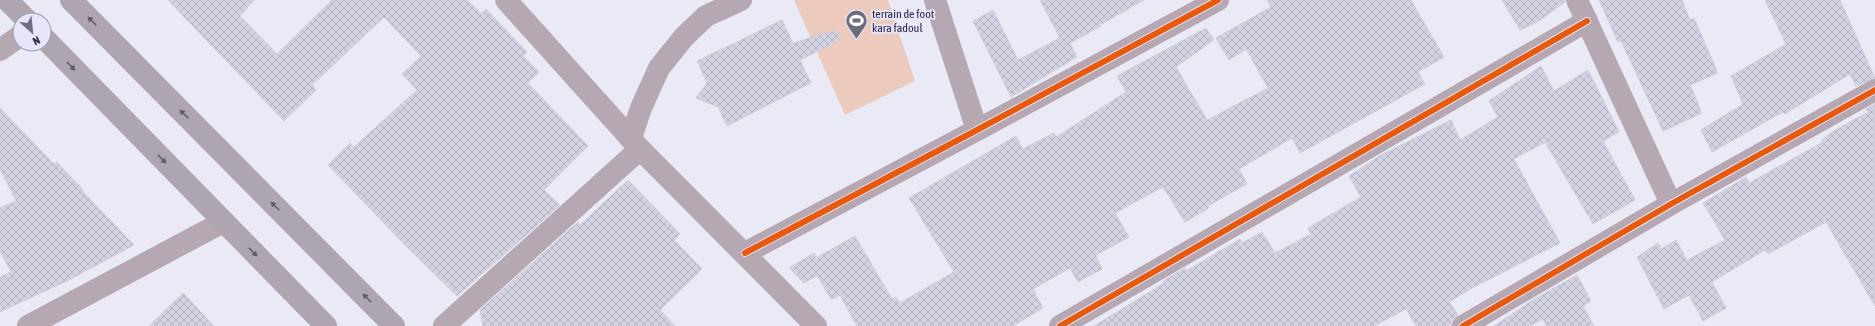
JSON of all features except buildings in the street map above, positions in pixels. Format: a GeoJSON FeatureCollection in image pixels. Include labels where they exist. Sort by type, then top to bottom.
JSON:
{"type":"FeatureCollection","features":[{"type":"Feature","properties":{"kind":"highway"},"geometry":{"type":"LineString","coordinates":[[7,0],[19,12]]}},
{"type":"Feature","properties":{"kind":"highway"},"geometry":{"type":"LineString","coordinates":[[71,0],[394,326]]}},
{"type":"Feature","properties":{"kind":"highway"},"geometry":{"type":"LineString","coordinates":[[52,46],[326,326]]}},
{"type":"Feature","properties":{"kind":"street"},"geometry":{"type":"LineString","coordinates":[[506,0],[636,144],[816,326]]}},
{"type":"Feature","properties":{"kind":"street"},"geometry":{"type":"LineString","coordinates":[[444,326],[636,144],[641,108],[659,68],[684,38],[706,16],[741,0]]}},
{"type":"Feature","properties":{"kind":"street"},"geometry":{"type":"LineString","coordinates":[[934,0],[977,130]]}},
{"type":"Feature","properties":{"kind":"street"},"geometry":{"type":"LineString","coordinates":[[745,253],[1218,0]]}},
{"type":"Feature","properties":{"kind":"street"},"geometry":{"type":"LineString","coordinates":[[1577,0],[1671,204]]}},
{"type":"Feature","properties":{"kind":"street"},"geometry":{"type":"LineString","coordinates":[[1060,326],[1587,22]]}},
{"type":"Feature","properties":{"kind":"street"},"geometry":{"type":"LineString","coordinates":[[0,50],[12,42]]}},
{"type":"Feature","properties":{"kind":"street"},"geometry":{"type":"LineString","coordinates":[[1463,326],[1671,204],[1875,90]]}},
{"type":"Feature","properties":{"kind":"street"},"geometry":{"type":"LineString","coordinates":[[28,326],[223,222]]}},
{"type":"Feature","properties":{"kind":"shaded area","name":"terrain de foot kara fadoul"},"geometry":{"type":"Polygon","coordinates":[[[794,0],[888,0],[915,81],[845,115],[794,0]]]}},
{"type":"Feature","properties":{"kind":"cycle path"},"geometry":{"type":"LineString","coordinates":[[745,253],[1218,0]]}},
{"type":"Feature","properties":{"kind":"cycle path"},"geometry":{"type":"LineString","coordinates":[[1060,326],[1587,21]]}},
{"type":"Feature","properties":{"kind":"cycle path"},"geometry":{"type":"LineString","coordinates":[[1463,326],[1671,204],[1875,90]]}},
{"type":"Feature","properties":{"kind":"place","name":"terrain de foot kara fadoul"},"geometry":{"type":"Point","coordinates":[857,40]}}]}
